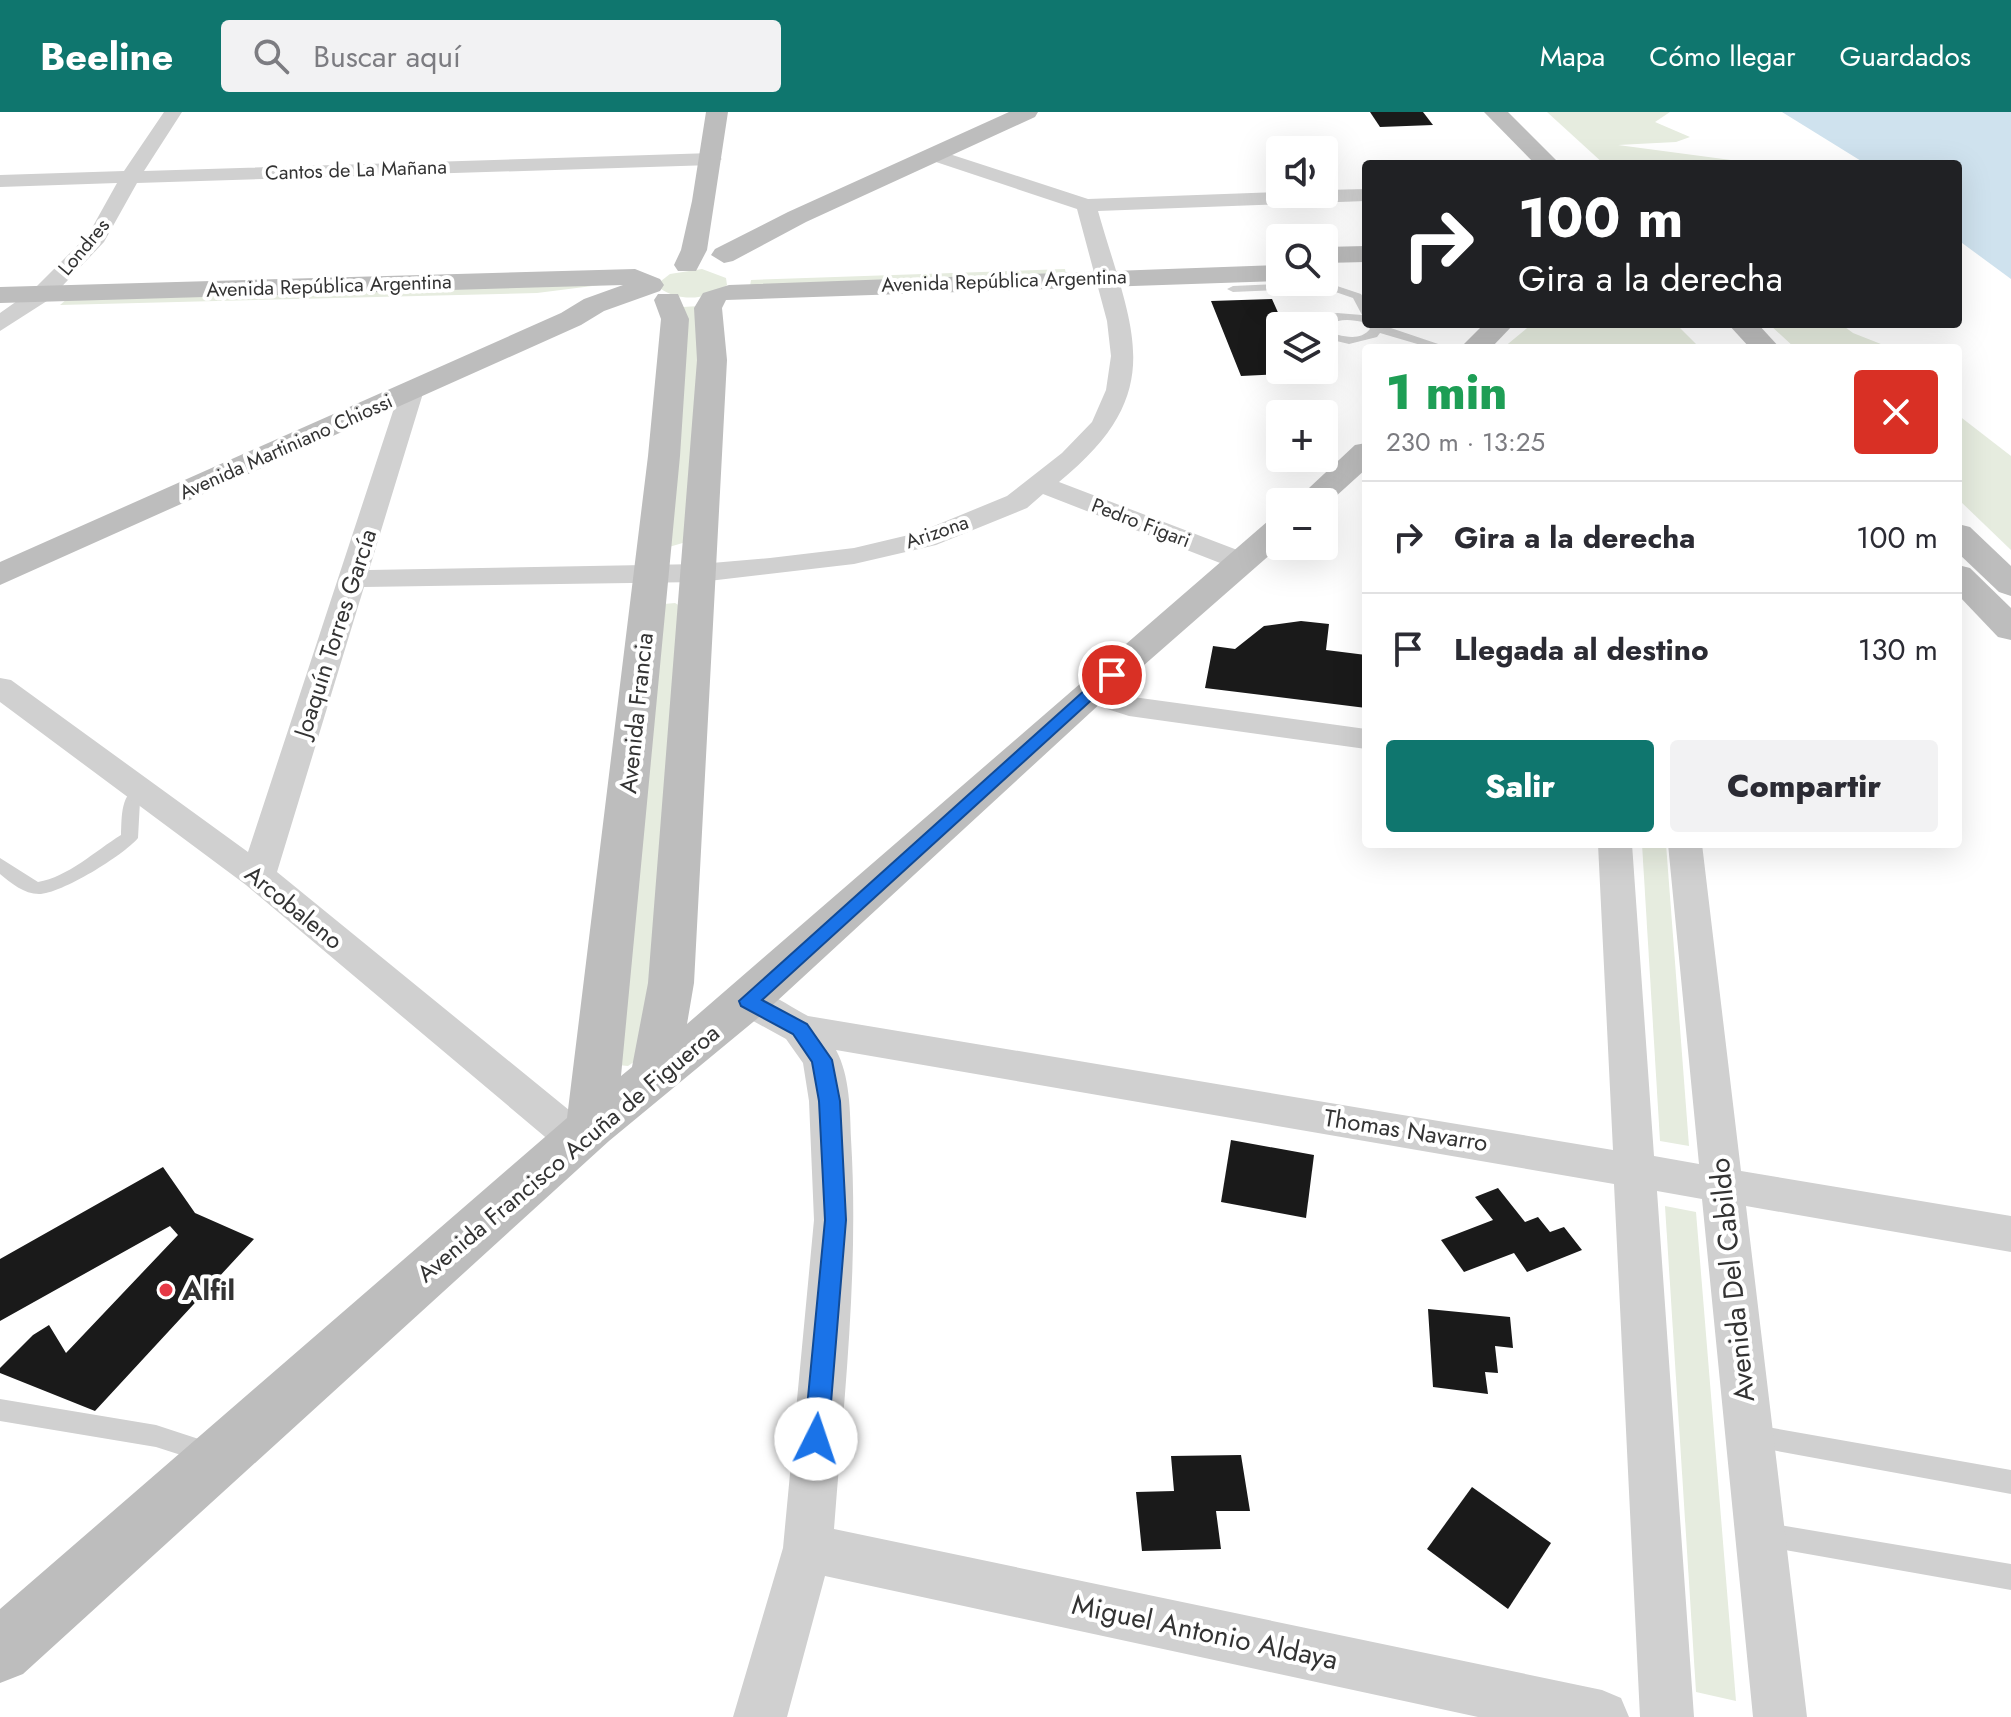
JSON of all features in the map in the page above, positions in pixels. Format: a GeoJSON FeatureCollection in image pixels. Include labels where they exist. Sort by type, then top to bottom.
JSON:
{"type":"FeatureCollection","features":[{"type":"Feature","properties":{"kind":"street","name":"Londres"},"geometry":{"type":"LineString","coordinates":[[42,294],[97,238],[130,177],[173,112]]}},
{"type":"Feature","properties":{"kind":"street"},"geometry":{"type":"LineString","coordinates":[[655,1074],[671,983],[712,360],[708,308],[720,265],[704,201],[717,112]]}},
{"type":"Feature","properties":{"kind":"street"},"geometry":{"type":"LineString","coordinates":[[656,288],[720,265],[797,217],[1027,112]]}},
{"type":"Feature","properties":{"kind":"street"},"geometry":{"type":"LineString","coordinates":[[1495,112],[1558,159]]}},
{"type":"Feature","properties":{"kind":"street"},"geometry":{"type":"LineString","coordinates":[[1527,112],[1558,159]]}},
{"type":"Feature","properties":{"kind":"street"},"geometry":{"type":"LineString","coordinates":[[934,155],[1086,205],[1362,195]]}},
{"type":"Feature","properties":{"kind":"street","name":"Cantos de La Mañana"},"geometry":{"type":"LineString","coordinates":[[0,181],[712,159]]}},
{"type":"Feature","properties":{"kind":"street","name":"Arizona"},"geometry":{"type":"LineString","coordinates":[[352,579],[700,573],[854,556],[926,539],[1017,502],[1103,425],[1118,390],[1123,356],[1118,321],[1101,270],[1086,205]]}},
{"type":"Feature","properties":{"kind":"street"},"geometry":{"type":"LineString","coordinates":[[1338,255],[1362,254]]}},
{"type":"Feature","properties":{"kind":"street","name":"Avenida República Argentina"},"geometry":{"type":"LineString","coordinates":[[1101,270],[1266,258]]}},
{"type":"Feature","properties":{"kind":"street"},"geometry":{"type":"LineString","coordinates":[[656,288],[687,265],[720,265]]}},
{"type":"Feature","properties":{"kind":"street","name":"Avenida República Argentina"},"geometry":{"type":"LineString","coordinates":[[720,265],[1266,273]]}},
{"type":"Feature","properties":{"kind":"street"},"geometry":{"type":"LineString","coordinates":[[1338,271],[1362,270]]}},
{"type":"Feature","properties":{"kind":"street","name":"Avenida República Argentina"},"geometry":{"type":"LineString","coordinates":[[5,311],[42,294],[656,288]]}},
{"type":"Feature","properties":{"kind":"street","name":"Avenida República Argentina"},"geometry":{"type":"LineString","coordinates":[[5,311],[539,297],[656,288]]}},
{"type":"Feature","properties":{"kind":"street","name":"Avenida Martiniano Chiossi"},"geometry":{"type":"LineString","coordinates":[[0,575],[571,319],[656,288]]}},
{"type":"Feature","properties":{"kind":"street","name":"Avenida Francia"},"geometry":{"type":"LineString","coordinates":[[584,1133],[651,574],[675,319],[656,288]]}},
{"type":"Feature","properties":{"kind":"street"},"geometry":{"type":"LineString","coordinates":[[1478,344],[1496,328]]}},
{"type":"Feature","properties":{"kind":"street"},"geometry":{"type":"LineString","coordinates":[[1730,335],[1755,344]]}},
{"type":"Feature","properties":{"kind":"street","name":"Joaquín Torres García"},"geometry":{"type":"LineString","coordinates":[[258,876],[412,390]]}},
{"type":"Feature","properties":{"kind":"street"},"geometry":{"type":"LineString","coordinates":[[1326,488],[1362,456]]}},
{"type":"Feature","properties":{"kind":"street","name":"Pedro Figari"},"geometry":{"type":"LineString","coordinates":[[1040,484],[1243,562]]}},
{"type":"Feature","properties":{"kind":"street"},"geometry":{"type":"LineString","coordinates":[[1962,538],[2011,585]]}},
{"type":"Feature","properties":{"kind":"street","name":"Avenida Francisco Acuña de Figueroa"},"geometry":{"type":"LineString","coordinates":[[0,1651],[584,1133],[748,1001],[1090,693],[1266,541]]}},
{"type":"Feature","properties":{"kind":"street"},"geometry":{"type":"LineString","coordinates":[[1962,579],[2011,629]]}},
{"type":"Feature","properties":{"kind":"street","name":"Arcobaleno"},"geometry":{"type":"LineString","coordinates":[[0,687],[258,876],[584,1133]]}},
{"type":"Feature","properties":{"kind":"street"},"geometry":{"type":"LineString","coordinates":[[1090,693],[1129,706],[1362,738]]}},
{"type":"Feature","properties":{"kind":"street"},"geometry":{"type":"LineString","coordinates":[[1615,848],[1667,1717]]}},
{"type":"Feature","properties":{"kind":"street","name":"Avenida Del Cabildo"},"geometry":{"type":"LineString","coordinates":[[1685,848],[1780,1717]]}},
{"type":"Feature","properties":{"kind":"street"},"geometry":{"type":"LineString","coordinates":[[748,1001],[800,1029],[822,1060],[829,1101],[835,1220],[808,1548],[760,1717]]}},
{"type":"Feature","properties":{"kind":"street","name":"Thomas Navarro"},"geometry":{"type":"LineString","coordinates":[[800,1029],[2011,1234]]}},
{"type":"Feature","properties":{"kind":"street","name":"Miguel Antonio Aldaya"},"geometry":{"type":"LineString","coordinates":[[808,1548],[1602,1717]]}},
{"type":"Feature","properties":{"kind":"lane"},"geometry":{"type":"LineString","coordinates":[[1233,289],[1325,285],[1357,296],[1362,305]]}},
{"type":"Feature","properties":{"kind":"lane"},"geometry":{"type":"LineString","coordinates":[[1338,315],[1362,321]]}},
{"type":"Feature","properties":{"kind":"lane"},"geometry":{"type":"LineString","coordinates":[[1364,339],[1373,335],[1372,328]]}},
{"type":"Feature","properties":{"kind":"lane"},"geometry":{"type":"LineString","coordinates":[[1383,328],[1432,344]]}},
{"type":"Feature","properties":{"kind":"lane"},"geometry":{"type":"LineString","coordinates":[[1338,338],[1349,341],[1379,338],[1398,344]]}},
{"type":"Feature","properties":{"kind":"lane"},"geometry":{"type":"LineString","coordinates":[[0,864],[17,879],[38,888],[56,883],[129,838],[132,800],[141,790]]}},
{"type":"Feature","properties":{"kind":"lane"},"geometry":{"type":"LineString","coordinates":[[0,1410],[156,1436],[220,1456]]}},
{"type":"Feature","properties":{"kind":"lane"},"geometry":{"type":"LineString","coordinates":[[1749,1435],[2011,1482]]}},
{"type":"Feature","properties":{"kind":"lane"},"geometry":{"type":"LineString","coordinates":[[1759,1534],[2011,1577]]}},
{"type":"Feature","properties":{"kind":"shaded area"},"geometry":{"type":"Polygon","coordinates":[[[1547,112],[1670,112],[1655,122],[1690,137],[1676,142],[1618,145],[1731,160],[1600,160],[1547,112]]]}},
{"type":"Feature","properties":{"kind":"shaded area"},"geometry":{"type":"Polygon","coordinates":[[[702,269],[726,278],[727,285],[711,294],[694,298],[677,296],[661,289],[661,281],[670,274],[702,269]]]}},
{"type":"Feature","properties":{"kind":"shaded area"},"geometry":{"type":"Polygon","coordinates":[[[1065,269],[1066,274],[750,286],[751,280],[1065,269]]]}},
{"type":"Feature","properties":{"kind":"shaded area"},"geometry":{"type":"Polygon","coordinates":[[[616,283],[537,293],[60,305],[67,299],[616,283]]]}},
{"type":"Feature","properties":{"kind":"shaded area"},"geometry":{"type":"Polygon","coordinates":[[[699,306],[701,354],[686,542],[669,547],[683,307],[699,306]]]}},
{"type":"Feature","properties":{"kind":"shaded area"},"geometry":{"type":"Polygon","coordinates":[[[1527,328],[1680,328],[1696,344],[1508,344],[1527,328]]]}},
{"type":"Feature","properties":{"kind":"shaded area"},"geometry":{"type":"Polygon","coordinates":[[[1773,328],[1846,328],[1881,344],[1791,344],[1773,328]]]}},
{"type":"Feature","properties":{"kind":"shaded area"},"geometry":{"type":"Polygon","coordinates":[[[1962,418],[2011,456],[2011,550],[1962,503],[1962,418]]]}},
{"type":"Feature","properties":{"kind":"shaded area"},"geometry":{"type":"Polygon","coordinates":[[[664,604],[680,606],[653,984],[638,1059],[628,1066],[618,1065],[664,604]]]}},
{"type":"Feature","properties":{"kind":"shaded area"},"geometry":{"type":"Polygon","coordinates":[[[1642,848],[1666,848],[1689,1146],[1660,1141],[1642,848]]]}},
{"type":"Feature","properties":{"kind":"shaded area"},"geometry":{"type":"Polygon","coordinates":[[[1665,1206],[1696,1212],[1736,1701],[1696,1692],[1665,1206]]]}},
{"type":"Feature","properties":{"kind":"water"},"geometry":{"type":"Polygon","coordinates":[[[1782,112],[2011,112],[2011,279],[1962,243],[1962,160],[1860,160],[1782,112]]]}},
{"type":"Feature","properties":{"kind":"building"},"geometry":{"type":"Polygon","coordinates":[[[1370,112],[1423,112],[1433,125],[1380,127],[1370,112]]]}},
{"type":"Feature","properties":{"kind":"building"},"geometry":{"type":"Polygon","coordinates":[[[1272,299],[1278,312],[1266,312],[1266,375],[1241,376],[1211,301],[1272,299]]]}},
{"type":"Feature","properties":{"kind":"building"},"geometry":{"type":"Polygon","coordinates":[[[1301,621],[1329,624],[1326,650],[1362,654],[1362,708],[1205,688],[1213,646],[1235,649],[1264,626],[1301,621]]]}},
{"type":"Feature","properties":{"kind":"building"},"geometry":{"type":"Polygon","coordinates":[[[1231,1140],[1314,1155],[1306,1218],[1221,1202],[1231,1140]]]}},
{"type":"Feature","properties":{"kind":"building","name":"Alfil"},"geometry":{"type":"Polygon","coordinates":[[[163,1167],[195,1213],[254,1239],[95,1411],[0,1373],[0,1368],[33,1335],[49,1325],[66,1353],[178,1235],[170,1226],[0,1321],[0,1259],[163,1167]]]}},
{"type":"Feature","properties":{"kind":"building"},"geometry":{"type":"Polygon","coordinates":[[[1498,1188],[1525,1222],[1538,1217],[1550,1232],[1564,1227],[1582,1250],[1527,1272],[1514,1253],[1464,1272],[1441,1240],[1493,1220],[1475,1197],[1498,1188]]]}},
{"type":"Feature","properties":{"kind":"building"},"geometry":{"type":"Polygon","coordinates":[[[1428,1309],[1510,1317],[1513,1348],[1495,1346],[1498,1373],[1485,1372],[1488,1394],[1433,1387],[1428,1309]]]}},
{"type":"Feature","properties":{"kind":"building"},"geometry":{"type":"Polygon","coordinates":[[[1241,1455],[1250,1511],[1216,1511],[1221,1549],[1142,1551],[1136,1492],[1174,1491],[1171,1456],[1241,1455]]]}},
{"type":"Feature","properties":{"kind":"building"},"geometry":{"type":"Polygon","coordinates":[[[1472,1487],[1551,1543],[1508,1609],[1427,1549],[1472,1487]]]}},
{"type":"Feature","properties":{"kind":"place","name":"Alfil"},"geometry":{"type":"Point","coordinates":[166,1290]}},
{"type":"Feature","properties":{"kind":"route"},"geometry":{"type":"LineString","coordinates":[[816,1439],[835,1220],[829,1101],[822,1060],[800,1029],[748,1001],[1112,675]]}}]}
